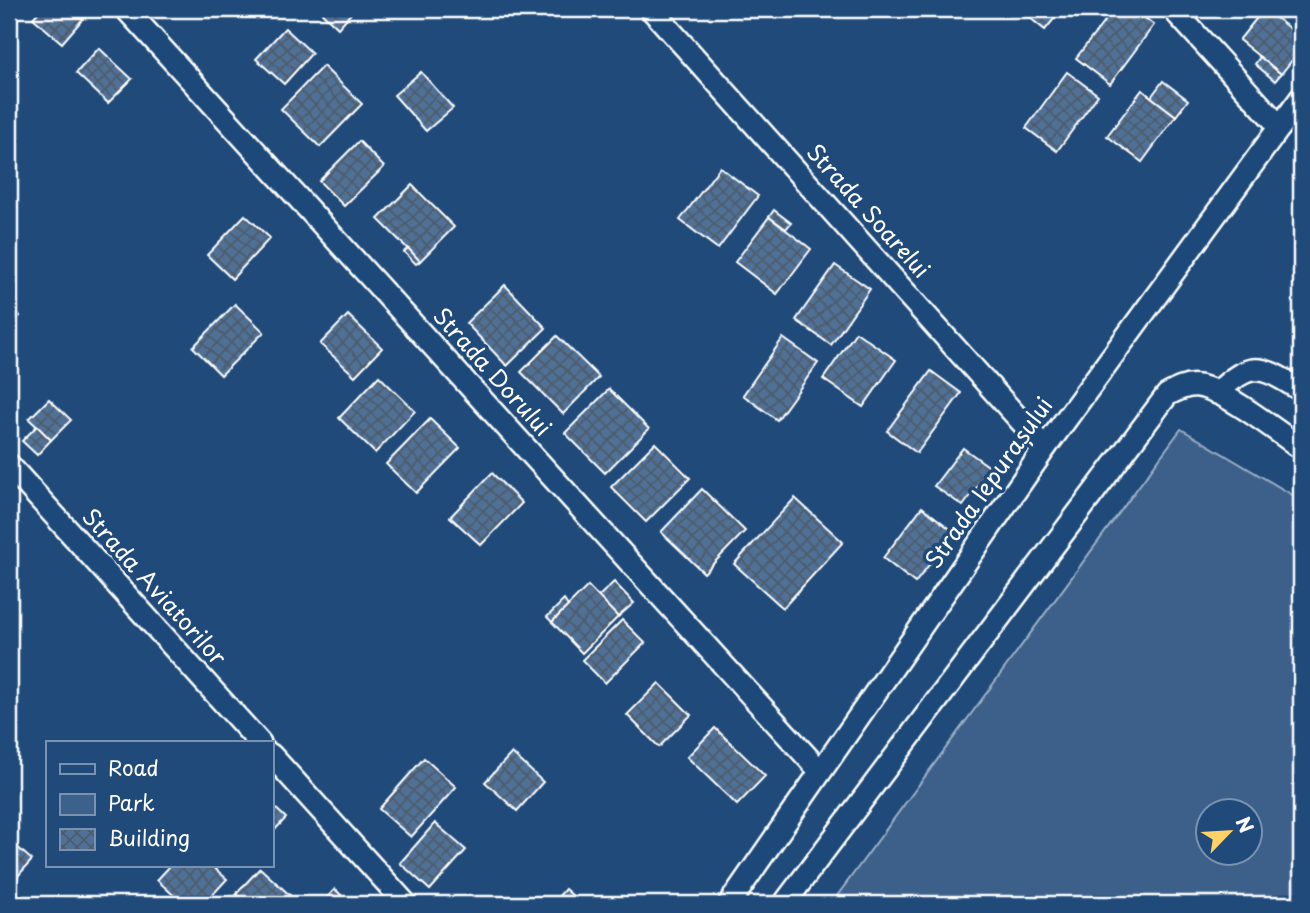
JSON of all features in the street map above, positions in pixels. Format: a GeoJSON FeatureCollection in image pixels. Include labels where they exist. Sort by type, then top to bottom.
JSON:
{"type":"FeatureCollection","features":[{"type":"Feature","properties":{"kind":"street","name":"Strada Dorului"},"geometry":{"type":"LineString","coordinates":[[126,9],[820,771]]}},
{"type":"Feature","properties":{"kind":"street","name":"Strada Soarelui"},"geometry":{"type":"LineString","coordinates":[[651,9],[1045,448]]}},
{"type":"Feature","properties":{"kind":"street"},"geometry":{"type":"LineString","coordinates":[[1173,9],[1280,127]]}},
{"type":"Feature","properties":{"kind":"street","name":"Strada Iepurașului"},"geometry":{"type":"LineString","coordinates":[[729,904],[1045,448],[1301,99]]}},
{"type":"Feature","properties":{"kind":"street"},"geometry":{"type":"LineString","coordinates":[[784,904],[1167,395],[1181,388],[1207,389],[1248,369],[1263,368],[1301,390]]}},
{"type":"Feature","properties":{"kind":"street"},"geometry":{"type":"LineString","coordinates":[[1207,389],[1301,448]]}},
{"type":"Feature","properties":{"kind":"street","name":"Strada Aviatorilor"},"geometry":{"type":"LineString","coordinates":[[9,466],[258,741]]}},
{"type":"Feature","properties":{"kind":"street"},"geometry":{"type":"LineString","coordinates":[[273,757],[406,904]]}},
{"type":"Feature","properties":{"kind":"green space"},"geometry":{"type":"Polygon","coordinates":[[[1181,429],[1301,500],[1301,904],[831,904],[1181,429]]]}},
{"type":"Feature","properties":{"kind":"building"},"geometry":{"type":"Polygon","coordinates":[[[41,9],[85,9],[89,12],[62,43],[33,18],[41,9]]]}},
{"type":"Feature","properties":{"kind":"building"},"geometry":{"type":"Polygon","coordinates":[[[318,9],[355,9],[338,28],[318,9]]]}},
{"type":"Feature","properties":{"kind":"building"},"geometry":{"type":"Polygon","coordinates":[[[1019,9],[1062,9],[1045,30],[1019,9]]]}},
{"type":"Feature","properties":{"kind":"building"},"geometry":{"type":"Polygon","coordinates":[[[1114,9],[1134,9],[1154,25],[1110,84],[1076,58],[1114,9]]]}},
{"type":"Feature","properties":{"kind":"building"},"geometry":{"type":"Polygon","coordinates":[[[1264,9],[1301,37],[1301,49],[1281,74],[1239,40],[1264,9]]]}},
{"type":"Feature","properties":{"kind":"building"},"geometry":{"type":"Polygon","coordinates":[[[285,28],[312,53],[284,84],[256,59],[285,28]]]}},
{"type":"Feature","properties":{"kind":"building"},"geometry":{"type":"Polygon","coordinates":[[[99,48],[132,79],[108,103],[76,73],[99,48]]]}},
{"type":"Feature","properties":{"kind":"building"},"geometry":{"type":"Polygon","coordinates":[[[1260,57],[1281,74],[1275,81],[1255,64],[1260,57]]]}},
{"type":"Feature","properties":{"kind":"building"},"geometry":{"type":"Polygon","coordinates":[[[323,66],[362,104],[320,147],[281,109],[323,66]]]}},
{"type":"Feature","properties":{"kind":"building"},"geometry":{"type":"Polygon","coordinates":[[[421,72],[453,108],[426,131],[394,95],[421,72]]]}},
{"type":"Feature","properties":{"kind":"building"},"geometry":{"type":"Polygon","coordinates":[[[1067,72],[1098,95],[1057,151],[1026,128],[1067,72]]]}},
{"type":"Feature","properties":{"kind":"building"},"geometry":{"type":"Polygon","coordinates":[[[1163,81],[1188,100],[1176,116],[1151,97],[1163,81]]]}},
{"type":"Feature","properties":{"kind":"building"},"geometry":{"type":"Polygon","coordinates":[[[1142,90],[1176,116],[1142,162],[1107,136],[1142,90]]]}},
{"type":"Feature","properties":{"kind":"building"},"geometry":{"type":"Polygon","coordinates":[[[359,141],[384,167],[344,206],[319,181],[359,141]]]}},
{"type":"Feature","properties":{"kind":"building"},"geometry":{"type":"Polygon","coordinates":[[[720,167],[758,196],[718,249],[680,220],[720,167]]]}},
{"type":"Feature","properties":{"kind":"building"},"geometry":{"type":"Polygon","coordinates":[[[412,185],[454,227],[420,261],[378,219],[412,185]]]}},
{"type":"Feature","properties":{"kind":"building"},"geometry":{"type":"Polygon","coordinates":[[[774,210],[791,223],[786,229],[769,217],[774,210]]]}},
{"type":"Feature","properties":{"kind":"building"},"geometry":{"type":"Polygon","coordinates":[[[245,215],[270,238],[232,279],[207,255],[245,215]]]}},
{"type":"Feature","properties":{"kind":"building"},"geometry":{"type":"Polygon","coordinates":[[[769,217],[811,249],[777,294],[735,262],[769,217]]]}},
{"type":"Feature","properties":{"kind":"building"},"geometry":{"type":"Polygon","coordinates":[[[408,248],[420,261],[416,264],[404,252],[408,248]]]}},
{"type":"Feature","properties":{"kind":"building"},"geometry":{"type":"Polygon","coordinates":[[[835,265],[870,289],[831,345],[796,320],[835,265]]]}},
{"type":"Feature","properties":{"kind":"building"},"geometry":{"type":"Polygon","coordinates":[[[505,285],[546,328],[507,366],[466,323],[505,285]]]}},
{"type":"Feature","properties":{"kind":"building"},"geometry":{"type":"Polygon","coordinates":[[[9,302],[20,316],[9,325],[9,302]]]}},
{"type":"Feature","properties":{"kind":"building"},"geometry":{"type":"Polygon","coordinates":[[[235,304],[264,332],[221,375],[193,347],[235,304]]]}},
{"type":"Feature","properties":{"kind":"building"},"geometry":{"type":"Polygon","coordinates":[[[348,315],[382,348],[355,376],[320,344],[348,315]]]}},
{"type":"Feature","properties":{"kind":"building"},"geometry":{"type":"Polygon","coordinates":[[[856,332],[896,360],[863,407],[823,379],[856,332]]]}},
{"type":"Feature","properties":{"kind":"building"},"geometry":{"type":"Polygon","coordinates":[[[557,336],[599,377],[563,414],[521,372],[557,336]]]}},
{"type":"Feature","properties":{"kind":"building"},"geometry":{"type":"Polygon","coordinates":[[[783,338],[818,363],[777,420],[743,395],[783,338]]]}},
{"type":"Feature","properties":{"kind":"building"},"geometry":{"type":"Polygon","coordinates":[[[931,371],[961,393],[917,453],[887,431],[931,371]]]}},
{"type":"Feature","properties":{"kind":"building"},"geometry":{"type":"Polygon","coordinates":[[[379,376],[415,411],[375,453],[339,418],[379,376]]]}},
{"type":"Feature","properties":{"kind":"building"},"geometry":{"type":"Polygon","coordinates":[[[609,389],[649,429],[605,473],[565,433],[609,389]]]}},
{"type":"Feature","properties":{"kind":"building"},"geometry":{"type":"Polygon","coordinates":[[[49,399],[71,420],[51,440],[29,419],[49,399]]]}},
{"type":"Feature","properties":{"kind":"building"},"geometry":{"type":"Polygon","coordinates":[[[430,419],[460,448],[416,493],[386,464],[430,419]]]}},
{"type":"Feature","properties":{"kind":"building"},"geometry":{"type":"Polygon","coordinates":[[[37,426],[51,440],[37,455],[22,441],[37,426]]]}},
{"type":"Feature","properties":{"kind":"building"},"geometry":{"type":"Polygon","coordinates":[[[655,443],[690,478],[646,522],[611,487],[655,443]]]}},
{"type":"Feature","properties":{"kind":"building"},"geometry":{"type":"Polygon","coordinates":[[[963,448],[991,468],[963,506],[934,486],[963,448]]]}},
{"type":"Feature","properties":{"kind":"building"},"geometry":{"type":"Polygon","coordinates":[[[492,473],[522,503],[481,545],[450,517],[492,473]]]}},
{"type":"Feature","properties":{"kind":"building"},"geometry":{"type":"Polygon","coordinates":[[[702,489],[745,531],[704,573],[661,532],[702,489]]]}},
{"type":"Feature","properties":{"kind":"building"},"geometry":{"type":"Polygon","coordinates":[[[795,498],[843,542],[783,608],[734,564],[795,498]]]}},
{"type":"Feature","properties":{"kind":"building"},"geometry":{"type":"Polygon","coordinates":[[[922,507],[954,532],[915,583],[883,558],[922,507]]]}},
{"type":"Feature","properties":{"kind":"building"},"geometry":{"type":"Polygon","coordinates":[[[614,582],[634,603],[618,617],[598,597],[614,582]]]}},
{"type":"Feature","properties":{"kind":"building"},"geometry":{"type":"Polygon","coordinates":[[[588,586],[618,617],[582,653],[552,622],[588,586]]]}},
{"type":"Feature","properties":{"kind":"building"},"geometry":{"type":"Polygon","coordinates":[[[564,600],[568,606],[552,622],[547,617],[564,600]]]}},
{"type":"Feature","properties":{"kind":"building"},"geometry":{"type":"Polygon","coordinates":[[[622,620],[645,643],[605,683],[582,660],[622,620]]]}},
{"type":"Feature","properties":{"kind":"building"},"geometry":{"type":"Polygon","coordinates":[[[659,683],[691,715],[659,747],[627,715],[659,683]]]}},
{"type":"Feature","properties":{"kind":"building"},"geometry":{"type":"Polygon","coordinates":[[[715,728],[765,776],[737,805],[687,757],[715,728]]]}},
{"type":"Feature","properties":{"kind":"building"},"geometry":{"type":"Polygon","coordinates":[[[512,753],[543,782],[517,811],[485,782],[512,753]]]}},
{"type":"Feature","properties":{"kind":"building"},"geometry":{"type":"Polygon","coordinates":[[[424,758],[456,787],[411,837],[379,809],[424,758]]]}},
{"type":"Feature","properties":{"kind":"building"},"geometry":{"type":"Polygon","coordinates":[[[273,806],[286,818],[273,832],[273,806]]]}},
{"type":"Feature","properties":{"kind":"building"},"geometry":{"type":"Polygon","coordinates":[[[435,823],[466,850],[430,890],[400,863],[435,823]]]}},
{"type":"Feature","properties":{"kind":"building"},"geometry":{"type":"Polygon","coordinates":[[[9,840],[32,860],[9,886],[9,840]]]}},
{"type":"Feature","properties":{"kind":"building"},"geometry":{"type":"Polygon","coordinates":[[[169,867],[213,867],[227,879],[204,904],[183,904],[157,880],[169,867]]]}},
{"type":"Feature","properties":{"kind":"building"},"geometry":{"type":"Polygon","coordinates":[[[260,868],[295,900],[292,904],[247,904],[236,894],[260,868]]]}},
{"type":"Feature","properties":{"kind":"building"},"geometry":{"type":"Polygon","coordinates":[[[335,889],[350,904],[321,904],[335,889]]]}},
{"type":"Feature","properties":{"kind":"building"},"geometry":{"type":"Polygon","coordinates":[[[565,889],[582,904],[552,904],[565,889]]]}}]}
